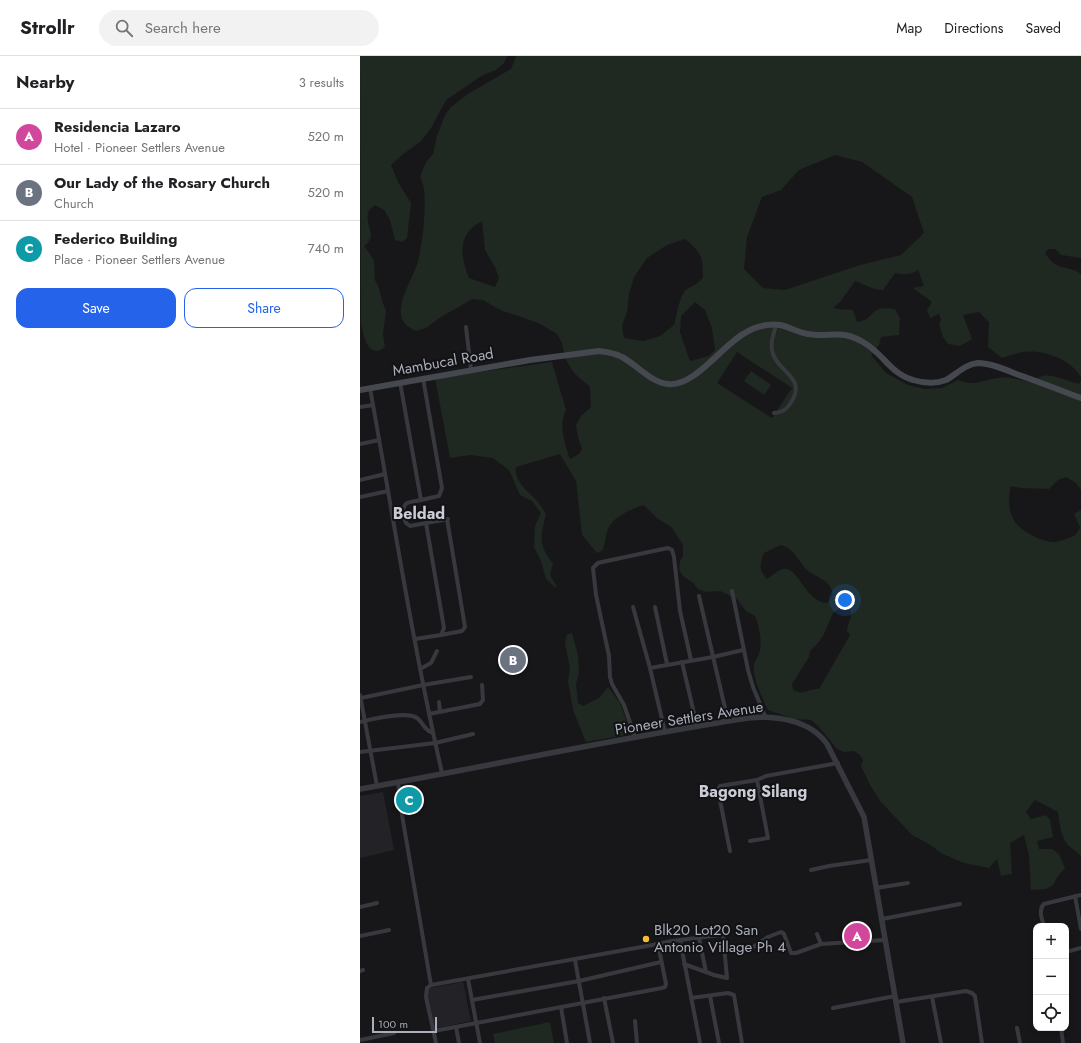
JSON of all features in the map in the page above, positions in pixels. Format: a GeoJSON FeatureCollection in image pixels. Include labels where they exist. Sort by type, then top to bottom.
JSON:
{"type":"FeatureCollection","features":[{"type":"Feature","properties":{"kind":"main road","name":"Mambucal Road"},"geometry":{"type":"LineString","coordinates":[[360,390],[530,360],[589,352],[608,352],[622,357],[661,382],[676,384],[693,376],[744,333],[767,325],[776,324]]}},
{"type":"Feature","properties":{"kind":"main road"},"geometry":{"type":"LineString","coordinates":[[776,324],[784,325],[807,334],[838,334],[857,338],[874,349],[886,363],[899,374],[913,380],[928,383],[946,380],[969,365],[977,363],[1007,370],[1081,398]]}},
{"type":"Feature","properties":{"kind":"street"},"geometry":{"type":"LineString","coordinates":[[774,413],[783,412],[787,408],[794,398],[796,386],[794,380],[776,361],[772,354],[771,346],[776,324]]}},
{"type":"Feature","properties":{"kind":"street"},"geometry":{"type":"LineString","coordinates":[[466,327],[471,370]]}},
{"type":"Feature","properties":{"kind":"street"},"geometry":{"type":"LineString","coordinates":[[414,639],[462,631],[464,627],[447,519],[410,526],[406,523],[403,515],[404,505],[439,496],[442,488],[423,378]]}},
{"type":"Feature","properties":{"kind":"street"},"geometry":{"type":"LineString","coordinates":[[400,382],[421,500]]}},
{"type":"Feature","properties":{"kind":"street"},"geometry":{"type":"LineString","coordinates":[[370,388],[414,639],[432,733],[442,774]]}},
{"type":"Feature","properties":{"kind":"street"},"geometry":{"type":"LineString","coordinates":[[360,407],[373,405]]}},
{"type":"Feature","properties":{"kind":"street"},"geometry":{"type":"LineString","coordinates":[[360,444],[379,440]]}},
{"type":"Feature","properties":{"kind":"street"},"geometry":{"type":"LineString","coordinates":[[360,480],[385,474]]}},
{"type":"Feature","properties":{"kind":"street"},"geometry":{"type":"LineString","coordinates":[[360,497],[388,491]]}},
{"type":"Feature","properties":{"kind":"street"},"geometry":{"type":"LineString","coordinates":[[393,517],[403,515]]}},
{"type":"Feature","properties":{"kind":"street"},"geometry":{"type":"LineString","coordinates":[[426,523],[444,628],[441,635]]}},
{"type":"Feature","properties":{"kind":"street"},"geometry":{"type":"LineString","coordinates":[[635,737],[624,705],[612,684],[610,677],[608,652],[596,595],[593,568],[602,562],[668,548],[672,550],[680,611],[691,660]]}},
{"type":"Feature","properties":{"kind":"street"},"geometry":{"type":"LineString","coordinates":[[732,591],[743,650],[753,687],[765,716]]}},
{"type":"Feature","properties":{"kind":"street"},"geometry":{"type":"LineString","coordinates":[[699,596],[728,721]]}},
{"type":"Feature","properties":{"kind":"street"},"geometry":{"type":"LineString","coordinates":[[633,607],[650,668],[665,732]]}},
{"type":"Feature","properties":{"kind":"street"},"geometry":{"type":"LineString","coordinates":[[655,607],[667,664]]}},
{"type":"Feature","properties":{"kind":"street"},"geometry":{"type":"LineString","coordinates":[[650,668],[743,650]]}},
{"type":"Feature","properties":{"kind":"street"},"geometry":{"type":"LineString","coordinates":[[420,668],[425,668],[431,664],[437,651]]}},
{"type":"Feature","properties":{"kind":"street"},"geometry":{"type":"LineString","coordinates":[[682,662],[696,726]]}},
{"type":"Feature","properties":{"kind":"street"},"geometry":{"type":"LineString","coordinates":[[377,786],[362,721],[360,697],[423,684],[471,677]]}},
{"type":"Feature","properties":{"kind":"street"},"geometry":{"type":"LineString","coordinates":[[429,714],[480,704],[483,700],[482,685]]}},
{"type":"Feature","properties":{"kind":"street"},"geometry":{"type":"LineString","coordinates":[[439,702],[440,712]]}},
{"type":"Feature","properties":{"kind":"street"},"geometry":{"type":"LineString","coordinates":[[362,721],[394,716],[412,716],[419,720],[427,731],[432,733]]}},
{"type":"Feature","properties":{"kind":"street","name":"Pioneer Settlers Avenue"},"geometry":{"type":"LineString","coordinates":[[360,789],[728,721],[765,716],[781,718],[804,725],[816,731],[827,744],[838,763],[864,817],[903,1043]]}},
{"type":"Feature","properties":{"kind":"street"},"geometry":{"type":"LineString","coordinates":[[360,752],[435,743],[473,734]]}},
{"type":"Feature","properties":{"kind":"street"},"geometry":{"type":"LineString","coordinates":[[730,851],[718,790],[719,788],[723,785],[757,780],[766,776],[838,763]]}},
{"type":"Feature","properties":{"kind":"street"},"geometry":{"type":"LineString","coordinates":[[750,841],[768,838],[757,780]]}},
{"type":"Feature","properties":{"kind":"street"},"geometry":{"type":"LineString","coordinates":[[398,782],[402,815],[431,985]]}},
{"type":"Feature","properties":{"kind":"street"},"geometry":{"type":"LineString","coordinates":[[811,870],[871,860]]}},
{"type":"Feature","properties":{"kind":"street"},"geometry":{"type":"LineString","coordinates":[[876,888],[908,883]]}},
{"type":"Feature","properties":{"kind":"street"},"geometry":{"type":"LineString","coordinates":[[1043,923],[1041,912],[1042,906],[1048,903],[1081,895]]}},
{"type":"Feature","properties":{"kind":"street"},"geometry":{"type":"LineString","coordinates":[[1075,896],[1081,929]]}},
{"type":"Feature","properties":{"kind":"street"},"geometry":{"type":"LineString","coordinates":[[360,907],[377,904]]}},
{"type":"Feature","properties":{"kind":"street"},"geometry":{"type":"LineString","coordinates":[[882,919],[960,904]]}},
{"type":"Feature","properties":{"kind":"street"},"geometry":{"type":"LineString","coordinates":[[360,936],[389,930]]}},
{"type":"Feature","properties":{"kind":"street"},"geometry":{"type":"LineString","coordinates":[[750,950],[768,937],[779,932],[784,934],[792,954],[821,944],[885,940]]}},
{"type":"Feature","properties":{"kind":"street"},"geometry":{"type":"LineString","coordinates":[[436,1043],[426,997],[427,988],[431,985],[680,940],[725,934],[727,978],[684,964]]}},
{"type":"Feature","properties":{"kind":"street"},"geometry":{"type":"LineString","coordinates":[[817,934],[821,944]]}},
{"type":"Feature","properties":{"kind":"street"},"geometry":{"type":"LineString","coordinates":[[699,938],[706,972]]}},
{"type":"Feature","properties":{"kind":"street"},"geometry":{"type":"LineString","coordinates":[[680,940],[700,1043]]}},
{"type":"Feature","properties":{"kind":"street"},"geometry":{"type":"LineString","coordinates":[[434,1031],[665,987],[658,944]]}},
{"type":"Feature","properties":{"kind":"street"},"geometry":{"type":"LineString","coordinates":[[1069,951],[1081,948]]}},
{"type":"Feature","properties":{"kind":"street"},"geometry":{"type":"LineString","coordinates":[[575,960],[590,1043]]}},
{"type":"Feature","properties":{"kind":"street"},"geometry":{"type":"LineString","coordinates":[[472,1000],[579,981],[661,962]]}},
{"type":"Feature","properties":{"kind":"street"},"geometry":{"type":"LineString","coordinates":[[468,979],[480,1043]]}},
{"type":"Feature","properties":{"kind":"street"},"geometry":{"type":"LineString","coordinates":[[833,1008],[896,999],[932,997],[966,992],[974,994],[982,1043]]}},
{"type":"Feature","properties":{"kind":"street"},"geometry":{"type":"LineString","coordinates":[[691,998],[728,993],[734,995],[742,1043]]}},
{"type":"Feature","properties":{"kind":"street"},"geometry":{"type":"LineString","coordinates":[[710,996],[719,1043]]}},
{"type":"Feature","properties":{"kind":"street"},"geometry":{"type":"LineString","coordinates":[[932,997],[941,1043]]}},
{"type":"Feature","properties":{"kind":"street"},"geometry":{"type":"LineString","coordinates":[[604,998],[613,1043]]}},
{"type":"Feature","properties":{"kind":"street"},"geometry":{"type":"LineString","coordinates":[[561,1007],[567,1043]]}},
{"type":"Feature","properties":{"kind":"street"},"geometry":{"type":"LineString","coordinates":[[635,1021],[637,1043]]}},
{"type":"Feature","properties":{"kind":"street"},"geometry":{"type":"LineString","coordinates":[[456,1026],[459,1043]]}},
{"type":"Feature","properties":{"kind":"street"},"geometry":{"type":"LineString","coordinates":[[1017,1028],[1020,1043]]}},
{"type":"Feature","properties":{"kind":"street"},"geometry":{"type":"LineString","coordinates":[[1061,1031],[1063,1043]]}},
{"type":"Feature","properties":{"kind":"street"},"geometry":{"type":"LineString","coordinates":[[360,1040],[394,1033]]}},
{"type":"Feature","properties":{"kind":"shaded area"},"geometry":{"type":"Polygon","coordinates":[[[360,56],[507,56],[504,63],[496,70],[483,75],[446,100],[430,130],[420,142],[391,165],[398,182],[411,203],[407,238],[402,242],[395,240],[390,220],[384,210],[375,205],[369,210],[368,218],[371,237],[368,243],[364,246],[374,261],[375,280],[386,311],[383,334],[385,347],[374,351],[367,344],[361,323],[360,56]]]}},
{"type":"Feature","properties":{"kind":"shaded area"},"geometry":{"type":"Polygon","coordinates":[[[516,56],[1081,56],[1081,258],[1061,255],[1055,249],[1048,249],[1045,253],[1058,266],[1071,269],[1081,274],[1081,377],[1063,360],[1039,352],[1023,352],[1002,358],[988,347],[989,322],[979,312],[963,315],[972,339],[960,346],[948,344],[943,337],[939,324],[941,320],[939,314],[930,318],[927,310],[932,302],[913,288],[924,286],[918,270],[907,274],[895,273],[883,290],[872,288],[855,281],[841,301],[833,308],[853,310],[857,322],[865,320],[879,309],[895,309],[900,318],[899,335],[881,337],[879,345],[871,355],[886,373],[908,385],[925,389],[942,388],[958,380],[974,383],[1002,378],[1016,379],[1033,383],[1039,377],[1044,376],[1054,376],[1079,384],[1081,380],[1081,490],[1076,483],[1066,477],[1058,480],[1049,489],[1021,488],[1011,486],[1009,494],[1011,514],[1015,522],[1022,529],[1033,536],[1045,541],[1055,542],[1075,535],[1080,527],[1074,514],[1081,510],[1081,857],[1064,839],[1058,812],[1035,800],[1026,812],[1031,819],[1046,815],[1050,820],[1053,837],[1037,841],[1039,849],[1052,849],[1059,854],[1065,868],[1053,885],[1046,889],[1031,890],[1029,855],[1024,835],[1010,843],[1012,874],[1001,876],[997,859],[989,868],[964,863],[943,854],[912,835],[881,802],[870,785],[861,766],[863,760],[860,755],[854,751],[844,752],[837,749],[819,727],[811,720],[794,719],[768,710],[758,688],[754,671],[755,661],[761,646],[759,628],[755,616],[746,611],[737,599],[720,591],[705,592],[698,589],[693,583],[682,575],[679,569],[680,561],[683,556],[683,544],[670,526],[659,519],[643,505],[632,509],[612,522],[607,532],[602,551],[597,553],[582,535],[576,481],[560,454],[516,467],[519,482],[546,514],[542,529],[542,540],[545,551],[553,564],[550,575],[556,585],[556,588],[546,579],[541,561],[534,547],[535,526],[541,513],[532,501],[520,495],[509,470],[493,458],[470,455],[450,458],[435,378],[552,362],[566,410],[562,428],[564,441],[570,459],[579,454],[582,449],[576,425],[581,416],[591,407],[590,387],[574,373],[565,358],[562,343],[557,334],[540,324],[502,311],[483,300],[473,299],[439,318],[426,328],[416,331],[406,325],[402,319],[401,305],[403,297],[418,261],[423,235],[425,198],[424,186],[420,176],[426,162],[433,154],[437,136],[445,115],[451,107],[468,94],[511,69],[516,56]],[[835,155],[799,170],[781,190],[762,197],[747,237],[744,269],[763,288],[785,290],[860,265],[901,255],[924,233],[912,197],[862,162],[835,155]],[[482,221],[468,232],[463,246],[463,254],[469,278],[495,287],[499,278],[495,267],[485,250],[482,221]],[[685,239],[667,245],[647,258],[634,277],[629,294],[627,312],[622,326],[624,338],[643,341],[660,336],[674,325],[680,301],[684,292],[697,284],[703,278],[702,260],[695,248],[685,239]],[[695,302],[681,316],[680,332],[690,361],[709,356],[715,350],[712,328],[705,310],[695,302]],[[737,352],[717,383],[772,418],[792,388],[737,352]],[[781,545],[764,553],[761,563],[762,572],[767,579],[783,569],[788,569],[793,572],[813,597],[819,601],[827,603],[830,601],[832,590],[828,584],[808,571],[794,554],[785,546],[781,545]],[[842,606],[833,613],[823,636],[810,651],[809,657],[792,684],[793,690],[803,692],[819,689],[850,635],[847,631],[851,615],[849,606],[842,606]]]}},
{"type":"Feature","properties":{"kind":"shaded area"},"geometry":{"type":"Polygon","coordinates":[[[751,371],[771,385],[764,395],[744,381],[751,371]]]}},
{"type":"Feature","properties":{"kind":"shaded area"},"geometry":{"type":"Polygon","coordinates":[[[572,633],[578,655],[579,672],[576,684],[578,703],[583,706],[599,698],[608,687],[620,703],[631,734],[586,742],[573,710],[568,681],[570,669],[565,643],[567,634],[572,633]]]}},
{"type":"Feature","properties":{"kind":"shaded area"},"geometry":{"type":"Polygon","coordinates":[[[383,792],[394,850],[360,858],[360,796],[383,792]]]}},
{"type":"Feature","properties":{"kind":"shaded area"},"geometry":{"type":"Polygon","coordinates":[[[463,982],[471,1021],[432,1029],[425,994],[430,988],[463,982]]]}},
{"type":"Feature","properties":{"kind":"shaded area"},"geometry":{"type":"Polygon","coordinates":[[[550,1022],[554,1043],[495,1043],[493,1034],[550,1022]]]}},
{"type":"Feature","properties":{"kind":"place","name":"Our Lady of the Rosary Church"},"geometry":{"type":"Point","coordinates":[513,660]}},
{"type":"Feature","properties":{"kind":"place","name":"Federico Building"},"geometry":{"type":"Point","coordinates":[409,800]}},
{"type":"Feature","properties":{"kind":"place","name":"Residencia Lazaro"},"geometry":{"type":"Point","coordinates":[857,936]}},
{"type":"Feature","properties":{"kind":"place","name":"Blk20 Lot20 San Antonio Village Ph 4"},"geometry":{"type":"Point","coordinates":[646,939]}},
{"type":"Feature","properties":{"kind":"district","name":"Beldad"},"geometry":{"type":"Point","coordinates":[419,513]}},
{"type":"Feature","properties":{"kind":"district","name":"Bagong Silang"},"geometry":{"type":"Point","coordinates":[753,791]}}]}
